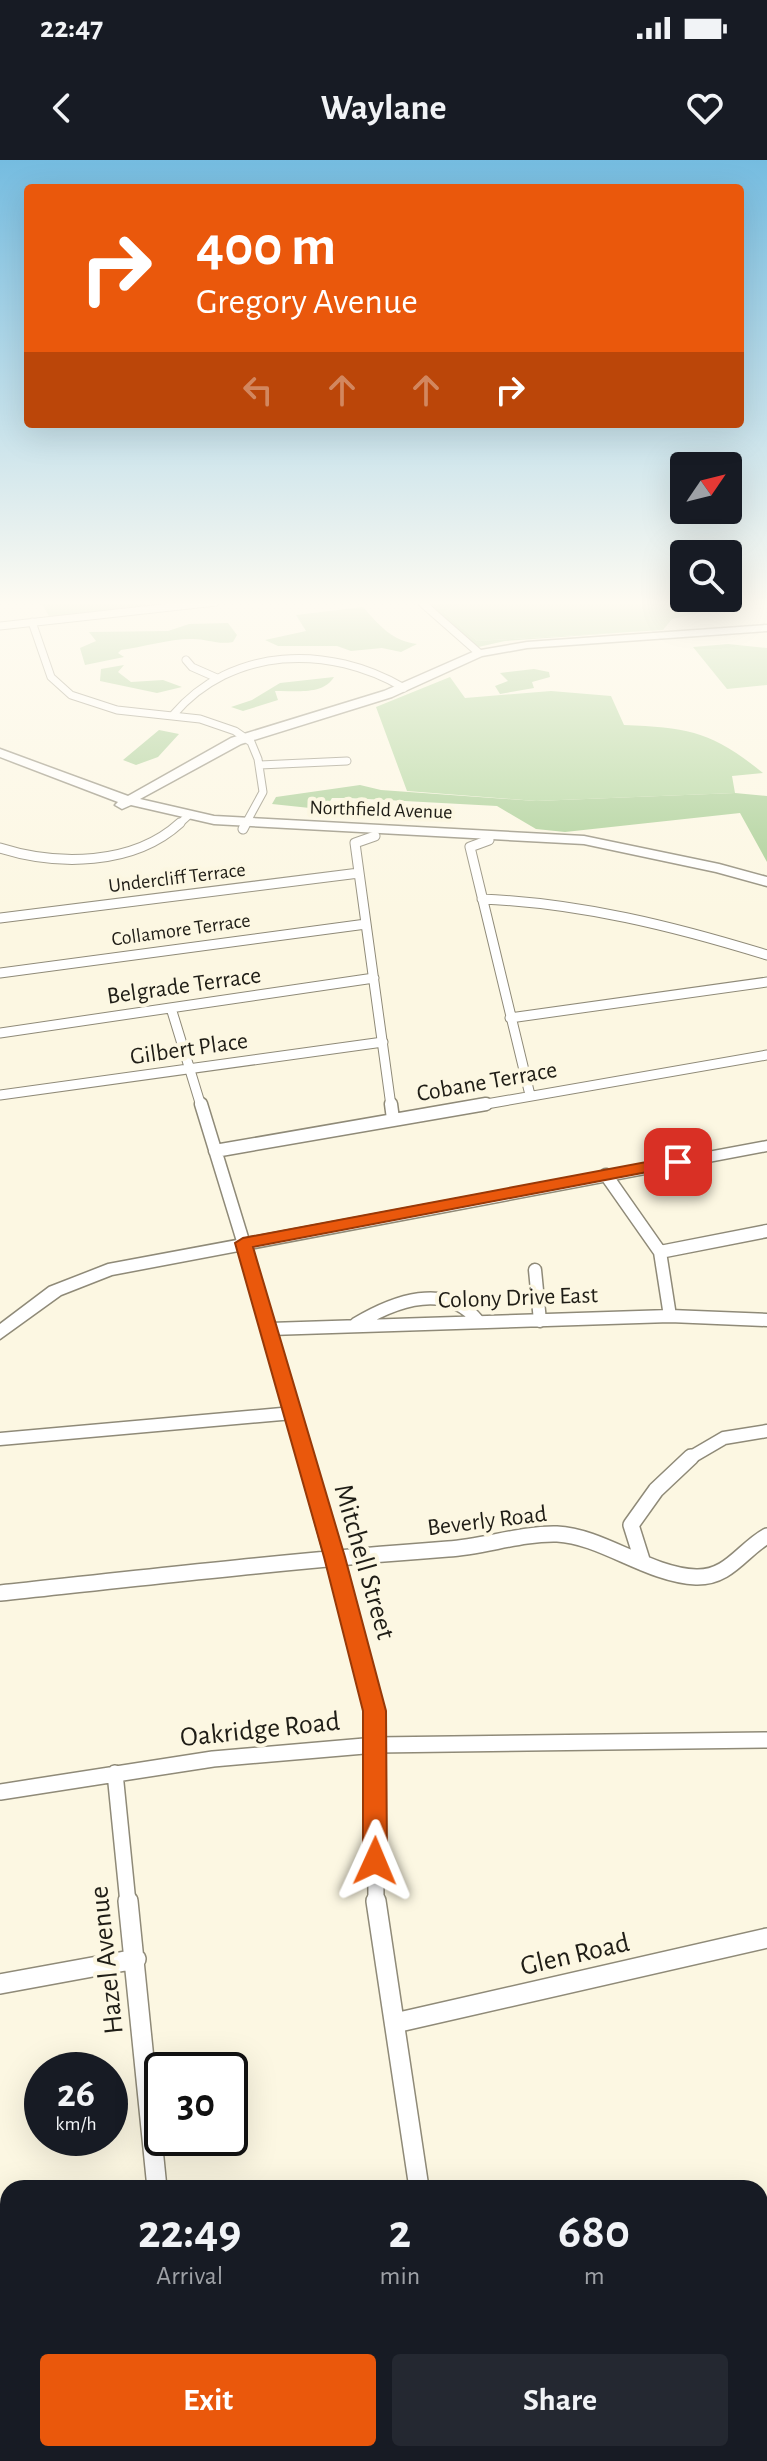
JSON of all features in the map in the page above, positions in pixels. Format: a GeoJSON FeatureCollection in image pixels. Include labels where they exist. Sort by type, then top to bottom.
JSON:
{"type":"FeatureCollection","features":[{"type":"Feature","properties":{"kind":"main road"},"geometry":{"type":"LineString","coordinates":[[124,804],[196,761],[246,737],[335,709]]}},
{"type":"Feature","properties":{"kind":"main road","name":"Northfield Avenue"},"geometry":{"type":"LineString","coordinates":[[0,753],[124,804]]}},
{"type":"Feature","properties":{"kind":"main road","name":"Northfield Avenue"},"geometry":{"type":"LineString","coordinates":[[0,761],[124,804],[186,818],[354,836],[489,840],[602,850],[724,875],[767,888]]}},
{"type":"Feature","properties":{"kind":"main road","name":"Northfield Avenue"},"geometry":{"type":"LineString","coordinates":[[354,836],[584,840],[719,868],[767,882]]}},
{"type":"Feature","properties":{"kind":"main road"},"geometry":{"type":"LineString","coordinates":[[0,1333],[55,1291],[108,1270],[767,1146]]}},
{"type":"Feature","properties":{"kind":"street"},"geometry":{"type":"LineString","coordinates":[[117,709],[213,723],[246,737],[254,746],[260,765],[263,796],[245,826]]}},
{"type":"Feature","properties":{"kind":"street"},"geometry":{"type":"LineString","coordinates":[[173,715],[178,709]]}},
{"type":"Feature","properties":{"kind":"street"},"geometry":{"type":"LineString","coordinates":[[260,765],[347,761]]}},
{"type":"Feature","properties":{"kind":"street"},"geometry":{"type":"LineString","coordinates":[[0,848],[40,860],[94,858],[132,850],[186,818]]}},
{"type":"Feature","properties":{"kind":"street"},"geometry":{"type":"LineString","coordinates":[[354,836],[393,1119]]}},
{"type":"Feature","properties":{"kind":"street"},"geometry":{"type":"LineString","coordinates":[[468,840],[530,1095]]}},
{"type":"Feature","properties":{"kind":"street","name":"Undercliff Terrace"},"geometry":{"type":"LineString","coordinates":[[0,918],[359,873]]}},
{"type":"Feature","properties":{"kind":"street"},"geometry":{"type":"LineString","coordinates":[[482,899],[534,900],[590,910],[705,935],[767,955]]}},
{"type":"Feature","properties":{"kind":"street","name":"Collamore Terrace"},"geometry":{"type":"LineString","coordinates":[[0,973],[366,924]]}},
{"type":"Feature","properties":{"kind":"street","name":"Belgrade Terrace"},"geometry":{"type":"LineString","coordinates":[[0,1033],[374,978]]}},
{"type":"Feature","properties":{"kind":"street"},"geometry":{"type":"LineString","coordinates":[[510,1018],[767,982]]}},
{"type":"Feature","properties":{"kind":"street","name":"Mitchell Street"},"geometry":{"type":"LineString","coordinates":[[171,1008],[270,1329],[375,1711],[374,1889],[418,2180]]}},
{"type":"Feature","properties":{"kind":"street","name":"Gilbert Place"},"geometry":{"type":"LineString","coordinates":[[0,1095],[383,1042]]}},
{"type":"Feature","properties":{"kind":"street","name":"Cobane Terrace"},"geometry":{"type":"LineString","coordinates":[[215,1151],[767,1055]]}},
{"type":"Feature","properties":{"kind":"street"},"geometry":{"type":"LineString","coordinates":[[606,1175],[660,1252],[670,1316]]}},
{"type":"Feature","properties":{"kind":"street"},"geometry":{"type":"LineString","coordinates":[[660,1252],[767,1231]]}},
{"type":"Feature","properties":{"kind":"street"},"geometry":{"type":"LineString","coordinates":[[535,1270],[540,1321]]}},
{"type":"Feature","properties":{"kind":"street"},"geometry":{"type":"LineString","coordinates":[[353,1326],[371,1314],[435,1298],[455,1300],[471,1308],[478,1321]]}},
{"type":"Feature","properties":{"kind":"street","name":"Colony Drive East"},"geometry":{"type":"LineString","coordinates":[[270,1329],[670,1316],[767,1320]]}},
{"type":"Feature","properties":{"kind":"street"},"geometry":{"type":"LineString","coordinates":[[0,1439],[293,1413]]}},
{"type":"Feature","properties":{"kind":"street"},"geometry":{"type":"LineString","coordinates":[[643,1563],[631,1525],[652,1493],[680,1466],[728,1435],[767,1431]]}},
{"type":"Feature","properties":{"kind":"street","name":"Beverly Road"},"geometry":{"type":"LineString","coordinates":[[0,1593],[335,1557],[464,1548],[552,1534],[571,1535],[643,1563],[695,1577],[716,1574],[737,1563],[754,1543],[767,1536]]}},
{"type":"Feature","properties":{"kind":"street","name":"Oakridge Road"},"geometry":{"type":"LineString","coordinates":[[0,1792],[213,1759],[376,1745],[767,1740]]}},
{"type":"Feature","properties":{"kind":"street","name":"Hazel Avenue"},"geometry":{"type":"LineString","coordinates":[[115,1773],[156,2180]]}},
{"type":"Feature","properties":{"kind":"street","name":"Glen Road"},"geometry":{"type":"LineString","coordinates":[[395,2023],[767,1938]]}},
{"type":"Feature","properties":{"kind":"street"},"geometry":{"type":"LineString","coordinates":[[0,1984],[136,1959]]}},
{"type":"Feature","properties":{"kind":"green space"},"geometry":{"type":"Polygon","coordinates":[[[377,709],[617,709],[624,725],[699,734],[729,748],[763,773],[732,776],[735,793],[536,801],[407,791],[377,709]]]}},
{"type":"Feature","properties":{"kind":"green space"},"geometry":{"type":"Polygon","coordinates":[[[159,730],[179,734],[158,757],[136,765],[123,760],[159,730]]]}},
{"type":"Feature","properties":{"kind":"green space"},"geometry":{"type":"Polygon","coordinates":[[[360,785],[381,790],[536,801],[735,793],[767,796],[767,862],[740,813],[565,832],[536,829],[497,806],[349,798],[332,798],[327,806],[310,808],[272,804],[276,797],[360,785]]]}},
{"type":"Feature","properties":{"kind":"route"},"geometry":{"type":"LineString","coordinates":[[375,1861],[375,1711],[367,1673],[243,1243],[678,1162]]}}]}
